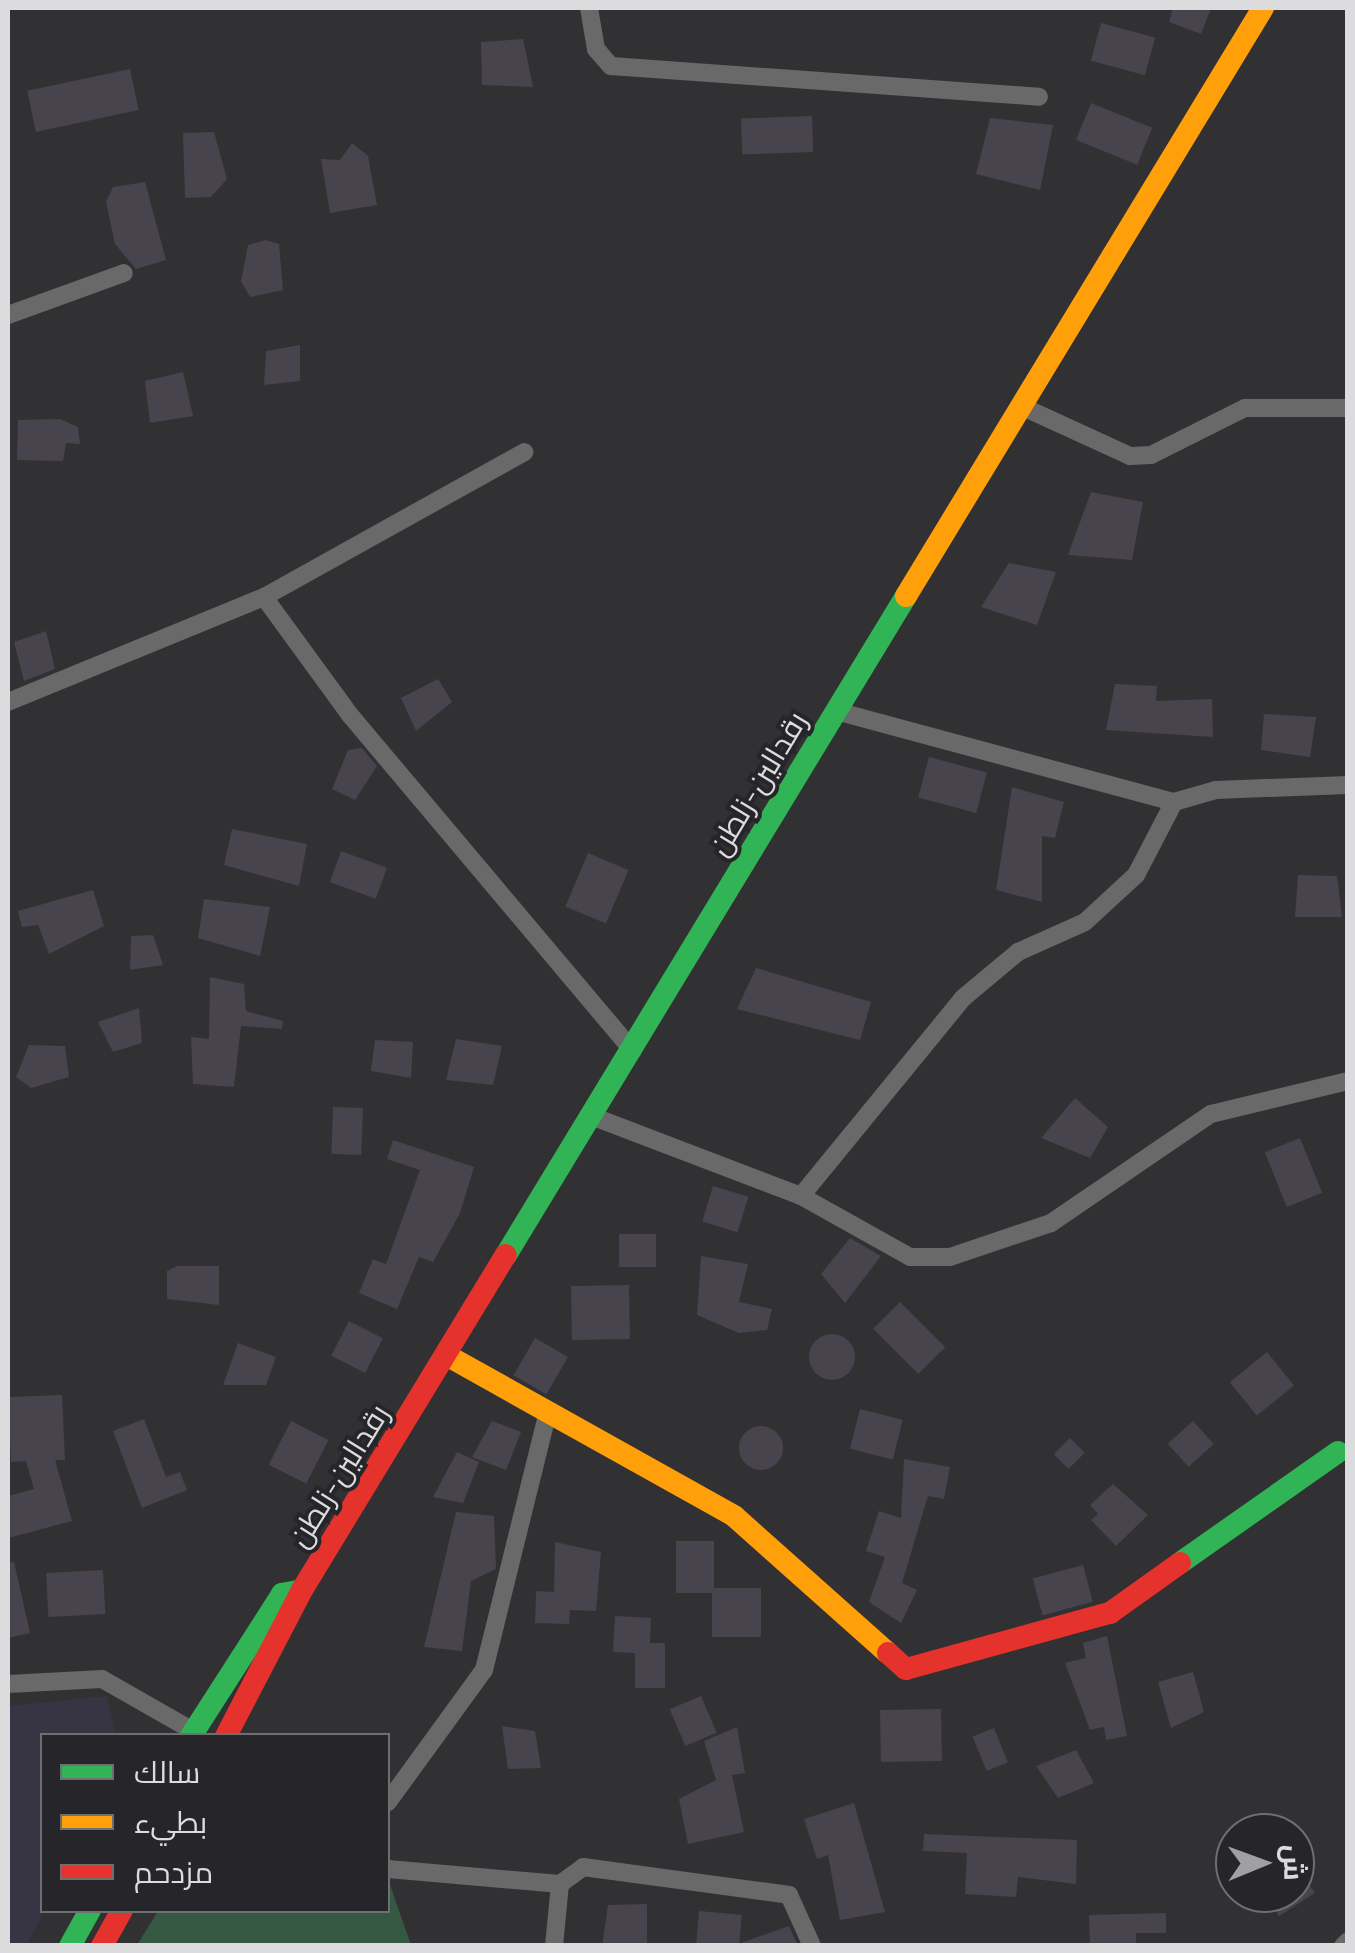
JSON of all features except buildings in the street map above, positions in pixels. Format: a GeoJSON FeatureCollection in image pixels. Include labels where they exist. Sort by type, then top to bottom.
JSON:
{"type":"FeatureCollection","features":[{"type":"Feature","properties":{"kind":"main road","name":"رقدالين-زلطن"},"geometry":{"type":"LineString","coordinates":[[228,1733],[302,1590],[594,1117],[1263,8]]}},
{"type":"Feature","properties":{"kind":"main road"},"geometry":{"type":"LineString","coordinates":[[448,1356],[734,1516],[917,1670],[1110,1613],[1338,1452]]}},
{"type":"Feature","properties":{"kind":"main road","name":"رقدالين-زلطن"},"geometry":{"type":"LineString","coordinates":[[192,1733],[282,1594],[302,1590]]}},
{"type":"Feature","properties":{"kind":"main road"},"geometry":{"type":"LineString","coordinates":[[70,1946],[88,1913]]}},
{"type":"Feature","properties":{"kind":"main road"},"geometry":{"type":"LineString","coordinates":[[102,1946],[120,1913]]}},
{"type":"Feature","properties":{"kind":"street"},"geometry":{"type":"LineString","coordinates":[[589,8],[596,49],[611,66],[1039,97]]}},
{"type":"Feature","properties":{"kind":"street"},"geometry":{"type":"LineString","coordinates":[[8,315],[124,273]]}},
{"type":"Feature","properties":{"kind":"street"},"geometry":{"type":"LineString","coordinates":[[1023,407],[1130,456],[1151,455],[1245,408],[1348,408]]}},
{"type":"Feature","properties":{"kind":"street"},"geometry":{"type":"LineString","coordinates":[[8,702],[264,598],[524,452]]}},
{"type":"Feature","properties":{"kind":"street"},"geometry":{"type":"LineString","coordinates":[[264,598],[350,715],[633,1051]]}},
{"type":"Feature","properties":{"kind":"street"},"geometry":{"type":"LineString","coordinates":[[836,711],[1174,802],[1216,790],[1348,786]]}},
{"type":"Feature","properties":{"kind":"street"},"geometry":{"type":"LineString","coordinates":[[801,1196],[962,998],[1018,952],[1085,922],[1136,874],[1174,802]]}},
{"type":"Feature","properties":{"kind":"street"},"geometry":{"type":"LineString","coordinates":[[594,1117],[801,1196],[910,1257],[950,1257],[1051,1223],[1211,1114],[1348,1080]]}},
{"type":"Feature","properties":{"kind":"street"},"geometry":{"type":"LineString","coordinates":[[390,1799],[484,1670],[548,1412]]}},
{"type":"Feature","properties":{"kind":"street"},"geometry":{"type":"LineString","coordinates":[[8,1684],[102,1679],[192,1733]]}},
{"type":"Feature","properties":{"kind":"street"},"geometry":{"type":"LineString","coordinates":[[390,1869],[560,1884],[582,1867],[789,1895],[812,1946]]}},
{"type":"Feature","properties":{"kind":"street"},"geometry":{"type":"LineString","coordinates":[[554,1946],[560,1884]]}},
{"type":"Feature","properties":{"kind":"shaded area"},"geometry":{"type":"Polygon","coordinates":[[[107,1696],[116,1733],[40,1733],[43,1913],[27,1945],[8,1945],[8,1706],[107,1696]]]}},
{"type":"Feature","properties":{"kind":"green space"},"geometry":{"type":"Polygon","coordinates":[[[390,1885],[411,1945],[137,1945],[157,1913],[390,1913],[390,1885]]]}},
{"type":"Feature","properties":{"kind":"traffic: fast"},"geometry":{"type":"LineString","coordinates":[[506,1255],[906,596]]}},
{"type":"Feature","properties":{"kind":"traffic: fast"},"geometry":{"type":"LineString","coordinates":[[1180,1563],[1338,1452]]}},
{"type":"Feature","properties":{"kind":"traffic: fast"},"geometry":{"type":"LineString","coordinates":[[193,1733],[282,1594],[302,1590]]}},
{"type":"Feature","properties":{"kind":"traffic: fast"},"geometry":{"type":"LineString","coordinates":[[70,1946],[88,1913]]}},
{"type":"Feature","properties":{"kind":"traffic: slow"},"geometry":{"type":"LineString","coordinates":[[906,596],[1263,8]]}},
{"type":"Feature","properties":{"kind":"traffic: slow"},"geometry":{"type":"LineString","coordinates":[[448,1356],[734,1516],[888,1653]]}},
{"type":"Feature","properties":{"kind":"traffic: jam"},"geometry":{"type":"LineString","coordinates":[[228,1733],[302,1590],[506,1255]]}},
{"type":"Feature","properties":{"kind":"traffic: jam"},"geometry":{"type":"LineString","coordinates":[[888,1653],[906,1669],[1110,1613],[1180,1563]]}},
{"type":"Feature","properties":{"kind":"traffic: jam"},"geometry":{"type":"LineString","coordinates":[[102,1946],[120,1913]]}}]}
